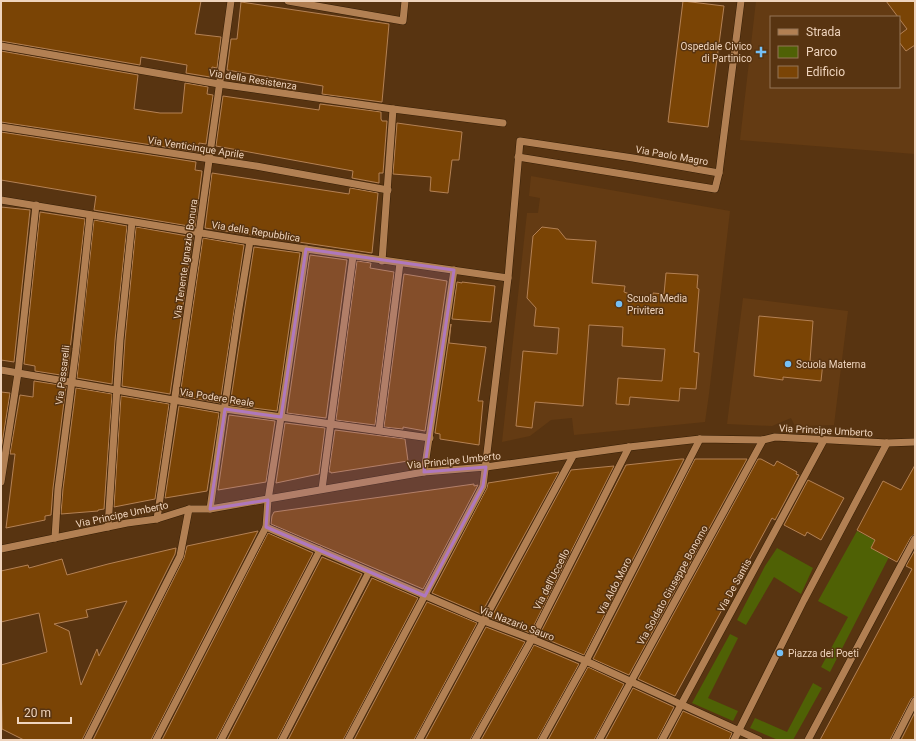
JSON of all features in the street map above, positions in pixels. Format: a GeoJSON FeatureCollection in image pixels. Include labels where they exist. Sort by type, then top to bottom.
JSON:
{"type":"FeatureCollection","features":[{"type":"Feature","properties":{"kind":"street","name":"Via Tenente Ignazio Bonura"},"geometry":{"type":"LineString","coordinates":[[157,519],[231,1]]}},
{"type":"Feature","properties":{"kind":"street"},"geometry":{"type":"LineString","coordinates":[[288,1],[403,21],[405,1]]}},
{"type":"Feature","properties":{"kind":"street"},"geometry":{"type":"LineString","coordinates":[[719,173],[741,1]]}},
{"type":"Feature","properties":{"kind":"street","name":"Via della Resistenza"},"geometry":{"type":"LineString","coordinates":[[1,46],[219,84],[503,123]]}},
{"type":"Feature","properties":{"kind":"street"},"geometry":{"type":"LineString","coordinates":[[382,261],[393,109]]}},
{"type":"Feature","properties":{"kind":"street","name":"Via Venticinque Aprile"},"geometry":{"type":"LineString","coordinates":[[1,127],[208,159],[388,190]]}},
{"type":"Feature","properties":{"kind":"street","name":"Via Paolo Magro"},"geometry":{"type":"LineString","coordinates":[[348,740],[483,486],[508,278],[518,157],[520,141],[719,173],[715,188],[518,157]]}},
{"type":"Feature","properties":{"kind":"street","name":"Via della Repubblica"},"geometry":{"type":"LineString","coordinates":[[1,200],[250,241],[508,278]]}},
{"type":"Feature","properties":{"kind":"street"},"geometry":{"type":"LineString","coordinates":[[1,482],[18,373],[36,205]]}},
{"type":"Feature","properties":{"kind":"street","name":"Via Passarelli"},"geometry":{"type":"LineString","coordinates":[[55,538],[58,489],[72,383],[90,214]]}},
{"type":"Feature","properties":{"kind":"street"},"geometry":{"type":"LineString","coordinates":[[108,527],[118,391],[120,340],[132,222]]}},
{"type":"Feature","properties":{"kind":"street"},"geometry":{"type":"LineString","coordinates":[[210,509],[250,241]]}},
{"type":"Feature","properties":{"kind":"street"},"geometry":{"type":"LineString","coordinates":[[156,740],[266,527],[268,500],[306,249]]}},
{"type":"Feature","properties":{"kind":"street"},"geometry":{"type":"LineString","coordinates":[[322,489],[353,256]]}},
{"type":"Feature","properties":{"kind":"street"},"geometry":{"type":"LineString","coordinates":[[379,430],[400,263]]}},
{"type":"Feature","properties":{"kind":"street"},"geometry":{"type":"LineString","coordinates":[[424,472],[454,270]]}},
{"type":"Feature","properties":{"kind":"street","name":"Via Podere Reale"},"geometry":{"type":"LineString","coordinates":[[1,370],[225,409],[430,438]]}},
{"type":"Feature","properties":{"kind":"street","name":"Via Principe Umberto"},"geometry":{"type":"LineString","coordinates":[[1,549],[108,527],[157,519],[189,509],[210,509],[268,500],[322,489],[424,472],[486,467],[629,447],[700,439],[763,440],[775,437],[887,444],[915,442]]}},
{"type":"Feature","properties":{"kind":"street","name":"Via Aldo Moro"},"geometry":{"type":"LineString","coordinates":[[542,740],[586,662],[700,439]]}},
{"type":"Feature","properties":{"kind":"street","name":"Via Soldato Giuseppe Bonomo"},"geometry":{"type":"LineString","coordinates":[[598,740],[763,440]]}},
{"type":"Feature","properties":{"kind":"street","name":"Via De Santis"},"geometry":{"type":"LineString","coordinates":[[662,740],[824,440]]}},
{"type":"Feature","properties":{"kind":"street"},"geometry":{"type":"LineString","coordinates":[[734,740],[804,600],[887,444]]}},
{"type":"Feature","properties":{"kind":"street","name":"Via dell'Uccello"},"geometry":{"type":"LineString","coordinates":[[475,740],[532,639],[629,447]]}},
{"type":"Feature","properties":{"kind":"street"},"geometry":{"type":"LineString","coordinates":[[419,740],[573,456]]}},
{"type":"Feature","properties":{"kind":"street"},"geometry":{"type":"LineString","coordinates":[[87,740],[180,556],[189,509]]}},
{"type":"Feature","properties":{"kind":"street","name":"Via Nazario Sauro"},"geometry":{"type":"LineString","coordinates":[[266,527],[484,621],[532,639],[631,681],[760,740]]}},
{"type":"Feature","properties":{"kind":"street"},"geometry":{"type":"LineString","coordinates":[[808,740],[915,539]]}},
{"type":"Feature","properties":{"kind":"street"},"geometry":{"type":"LineString","coordinates":[[221,740],[320,550]]}},
{"type":"Feature","properties":{"kind":"street"},"geometry":{"type":"LineString","coordinates":[[282,740],[369,572]]}},
{"type":"Feature","properties":{"kind":"street"},"geometry":{"type":"LineString","coordinates":[[895,740],[915,701]]}},
{"type":"Feature","properties":{"kind":"highlighted area"},"geometry":{"type":"Polygon","coordinates":[[[306,249],[454,270],[424,472],[486,467],[483,486],[425,596],[266,527],[268,500],[210,509],[225,409],[281,417],[306,249]]]}},
{"type":"Feature","properties":{"kind":"shaded area","name":"Ospedale Civico di Partinico"},"geometry":{"type":"Polygon","coordinates":[[[756,1],[915,1],[915,154],[740,140],[756,1]]]}},
{"type":"Feature","properties":{"kind":"shaded area","name":"Scuola Media Privitera"},"geometry":{"type":"Polygon","coordinates":[[[531,176],[730,211],[705,422],[574,435],[572,418],[551,420],[530,436],[502,442],[527,213],[538,213],[540,198],[529,196],[531,176]]]}},
{"type":"Feature","properties":{"kind":"shaded area","name":"Scuola Materna"},"geometry":{"type":"Polygon","coordinates":[[[743,298],[848,311],[834,425],[801,426],[796,428],[791,418],[772,426],[727,424],[743,298]]]}},
{"type":"Feature","properties":{"kind":"green space"},"geometry":{"type":"Polygon","coordinates":[[[857,531],[875,540],[871,548],[889,557],[830,672],[821,667],[848,617],[818,601],[857,531]]]}},
{"type":"Feature","properties":{"kind":"green space"},"geometry":{"type":"Polygon","coordinates":[[[777,548],[813,568],[801,594],[774,577],[746,625],[737,620],[765,566],[777,548]]]}},
{"type":"Feature","properties":{"kind":"green space"},"geometry":{"type":"Polygon","coordinates":[[[730,634],[738,638],[708,698],[738,711],[733,721],[692,703],[730,634]]]}},
{"type":"Feature","properties":{"kind":"green space"},"geometry":{"type":"Polygon","coordinates":[[[813,683],[822,688],[793,740],[778,740],[750,728],[755,718],[787,732],[813,683]]]}},
{"type":"Feature","properties":{"kind":"building"},"geometry":{"type":"Polygon","coordinates":[[[1,1],[201,1],[195,34],[221,37],[217,68],[212,67],[210,77],[186,73],[187,65],[141,57],[140,65],[1,41],[1,1]]]}},
{"type":"Feature","properties":{"kind":"building"},"geometry":{"type":"Polygon","coordinates":[[[683,1],[724,6],[708,127],[668,122],[683,1]]]}},
{"type":"Feature","properties":{"kind":"building"},"geometry":{"type":"Polygon","coordinates":[[[886,1],[915,1],[915,45],[906,51],[900,43],[900,34],[907,29],[900,20],[900,16],[897,16],[886,1]]]}},
{"type":"Feature","properties":{"kind":"building"},"geometry":{"type":"Polygon","coordinates":[[[241,2],[389,24],[382,102],[322,94],[323,86],[227,70],[231,39],[237,39],[241,2]]]}},
{"type":"Feature","properties":{"kind":"building"},"geometry":{"type":"Polygon","coordinates":[[[1,51],[138,75],[134,109],[160,113],[182,113],[185,83],[208,87],[207,94],[213,95],[206,144],[199,143],[198,152],[1,122],[1,51]]]}},
{"type":"Feature","properties":{"kind":"building"},"geometry":{"type":"Polygon","coordinates":[[[223,96],[319,110],[320,104],[381,112],[382,121],[387,121],[383,173],[379,173],[379,183],[352,178],[353,171],[216,146],[223,96]]]}},
{"type":"Feature","properties":{"kind":"building"},"geometry":{"type":"Polygon","coordinates":[[[397,123],[462,132],[459,160],[452,160],[448,193],[430,191],[431,177],[393,174],[397,123]]]}},
{"type":"Feature","properties":{"kind":"building"},"geometry":{"type":"Polygon","coordinates":[[[1,132],[196,162],[195,170],[202,171],[195,227],[94,210],[96,196],[1,180],[1,132]]]}},
{"type":"Feature","properties":{"kind":"building"},"geometry":{"type":"Polygon","coordinates":[[[212,173],[349,194],[350,188],[378,193],[372,253],[205,228],[212,173]]]}},
{"type":"Feature","properties":{"kind":"building"},"geometry":{"type":"Polygon","coordinates":[[[1,207],[30,210],[14,362],[1,360],[1,207]]]}},
{"type":"Feature","properties":{"kind":"building"},"geometry":{"type":"Polygon","coordinates":[[[40,212],[85,219],[67,376],[35,371],[35,366],[24,364],[40,212]]]}},
{"type":"Feature","properties":{"kind":"building"},"geometry":{"type":"Polygon","coordinates":[[[94,220],[127,226],[112,384],[77,378],[94,220]]]}},
{"type":"Feature","properties":{"kind":"building"},"geometry":{"type":"Polygon","coordinates":[[[136,227],[193,237],[170,394],[122,386],[136,227]]]}},
{"type":"Feature","properties":{"kind":"building"},"geometry":{"type":"Polygon","coordinates":[[[542,227],[558,229],[566,239],[596,241],[592,283],[625,286],[624,292],[652,302],[653,293],[664,294],[666,273],[698,275],[697,288],[699,289],[694,352],[699,353],[696,389],[680,388],[679,401],[630,397],[629,405],[616,404],[618,378],[662,381],[665,349],[622,346],[623,327],[589,325],[583,406],[535,402],[532,428],[516,426],[523,351],[557,354],[559,328],[534,326],[536,308],[527,298],[533,236],[542,227]]]}},
{"type":"Feature","properties":{"kind":"building"},"geometry":{"type":"Polygon","coordinates":[[[203,238],[244,245],[220,403],[180,396],[203,238]]]}},
{"type":"Feature","properties":{"kind":"building"},"geometry":{"type":"Polygon","coordinates":[[[254,247],[300,253],[277,411],[230,405],[254,247]]]}},
{"type":"Feature","properties":{"kind":"building"},"geometry":{"type":"Polygon","coordinates":[[[310,255],[347,260],[326,418],[287,413],[310,255]]]}},
{"type":"Feature","properties":{"kind":"building"},"geometry":{"type":"Polygon","coordinates":[[[357,261],[371,263],[370,268],[394,272],[375,425],[336,420],[357,261]]]}},
{"type":"Feature","properties":{"kind":"building"},"geometry":{"type":"Polygon","coordinates":[[[404,274],[447,281],[425,431],[403,427],[403,429],[384,427],[404,274]]]}},
{"type":"Feature","properties":{"kind":"building"},"geometry":{"type":"Polygon","coordinates":[[[457,282],[495,286],[491,322],[452,319],[457,282]]]}},
{"type":"Feature","properties":{"kind":"building"},"geometry":{"type":"Polygon","coordinates":[[[759,316],[813,321],[810,361],[823,362],[821,381],[783,377],[783,380],[754,376],[759,316]]]}},
{"type":"Feature","properties":{"kind":"building"},"geometry":{"type":"Polygon","coordinates":[[[451,324],[449,343],[486,347],[478,401],[483,401],[479,445],[440,439],[440,434],[435,433],[451,324]]]}},
{"type":"Feature","properties":{"kind":"building"},"geometry":{"type":"Polygon","coordinates":[[[34,381],[66,386],[51,515],[45,516],[45,520],[6,528],[15,454],[10,454],[20,395],[33,397],[34,381]]]}},
{"type":"Feature","properties":{"kind":"building"},"geometry":{"type":"Polygon","coordinates":[[[76,388],[112,394],[104,509],[98,511],[61,514],[63,489],[76,388]]]}},
{"type":"Feature","properties":{"kind":"building"},"geometry":{"type":"Polygon","coordinates":[[[1,392],[10,393],[1,450],[1,392]]]}},
{"type":"Feature","properties":{"kind":"building"},"geometry":{"type":"Polygon","coordinates":[[[121,396],[169,404],[155,499],[114,507],[121,396]]]}},
{"type":"Feature","properties":{"kind":"building"},"geometry":{"type":"Polygon","coordinates":[[[179,406],[219,413],[207,491],[165,498],[179,406]]]}},
{"type":"Feature","properties":{"kind":"building"},"geometry":{"type":"Polygon","coordinates":[[[229,415],[275,421],[266,482],[218,490],[229,415]]]}},
{"type":"Feature","properties":{"kind":"building"},"geometry":{"type":"Polygon","coordinates":[[[285,423],[325,428],[319,474],[276,483],[285,423]]]}},
{"type":"Feature","properties":{"kind":"building"},"geometry":{"type":"Polygon","coordinates":[[[335,430],[405,439],[408,461],[331,473],[329,472],[335,430]]]}},
{"type":"Feature","properties":{"kind":"building"},"geometry":{"type":"Polygon","coordinates":[[[684,459],[584,655],[539,636],[626,465],[684,459]]]}},
{"type":"Feature","properties":{"kind":"building"},"geometry":{"type":"Polygon","coordinates":[[[695,459],[747,459],[629,675],[593,659],[695,459]]]}},
{"type":"Feature","properties":{"kind":"building"},"geometry":{"type":"Polygon","coordinates":[[[758,459],[761,459],[774,466],[777,461],[797,472],[796,474],[799,475],[775,520],[772,518],[675,696],[638,679],[758,459]]]}},
{"type":"Feature","properties":{"kind":"building"},"geometry":{"type":"Polygon","coordinates":[[[915,465],[915,534],[911,537],[897,562],[871,548],[875,540],[857,530],[883,481],[901,490],[915,465]]]}},
{"type":"Feature","properties":{"kind":"building"},"geometry":{"type":"Polygon","coordinates":[[[614,466],[530,633],[491,618],[571,470],[614,466]]]}},
{"type":"Feature","properties":{"kind":"building"},"geometry":{"type":"Polygon","coordinates":[[[559,472],[481,614],[432,593],[487,488],[488,483],[559,472]]]}},
{"type":"Feature","properties":{"kind":"building"},"geometry":{"type":"Polygon","coordinates":[[[808,480],[844,498],[821,540],[807,532],[805,536],[784,525],[808,480]]]}},
{"type":"Feature","properties":{"kind":"building"},"geometry":{"type":"Polygon","coordinates":[[[474,484],[474,486],[478,485],[423,589],[271,524],[274,512],[474,484]]]}},
{"type":"Feature","properties":{"kind":"building"},"geometry":{"type":"Polygon","coordinates":[[[258,531],[151,740],[93,740],[184,558],[187,546],[258,531]]]}},
{"type":"Feature","properties":{"kind":"building"},"geometry":{"type":"Polygon","coordinates":[[[268,533],[313,553],[216,740],[162,740],[268,533]]]}},
{"type":"Feature","properties":{"kind":"building"},"geometry":{"type":"Polygon","coordinates":[[[176,548],[175,554],[82,740],[24,740],[2,729],[1,665],[47,652],[39,613],[1,622],[1,571],[28,565],[29,568],[62,559],[67,575],[176,548]],[[127,601],[86,610],[88,617],[54,624],[69,631],[81,685],[97,649],[99,656],[127,601]]]}},
{"type":"Feature","properties":{"kind":"building"},"geometry":{"type":"Polygon","coordinates":[[[915,550],[915,696],[911,699],[890,740],[820,740],[912,569],[906,566],[915,550]]]}},
{"type":"Feature","properties":{"kind":"building"},"geometry":{"type":"Polygon","coordinates":[[[322,557],[362,574],[277,740],[227,740],[322,557]]]}},
{"type":"Feature","properties":{"kind":"building"},"geometry":{"type":"Polygon","coordinates":[[[372,578],[418,598],[343,740],[288,740],[372,578]]]}},
{"type":"Feature","properties":{"kind":"building"},"geometry":{"type":"Polygon","coordinates":[[[427,602],[477,623],[414,740],[354,740],[427,602]]]}},
{"type":"Feature","properties":{"kind":"building"},"geometry":{"type":"Polygon","coordinates":[[[486,627],[525,642],[470,740],[425,740],[486,627]]]}},
{"type":"Feature","properties":{"kind":"building"},"geometry":{"type":"Polygon","coordinates":[[[534,645],[579,664],[537,740],[481,740],[534,645]]]}},
{"type":"Feature","properties":{"kind":"building"},"geometry":{"type":"Polygon","coordinates":[[[588,667],[624,684],[594,740],[548,740],[588,667]]]}},
{"type":"Feature","properties":{"kind":"building"},"geometry":{"type":"Polygon","coordinates":[[[633,688],[674,707],[657,740],[605,740],[633,688]]]}},
{"type":"Feature","properties":{"kind":"building"},"geometry":{"type":"Polygon","coordinates":[[[683,711],[732,733],[729,740],[668,740],[683,711]]]}},
{"type":"Feature","properties":{"kind":"building"},"geometry":{"type":"Polygon","coordinates":[[[915,712],[915,740],[901,740],[915,712]]]}},
{"type":"Feature","properties":{"kind":"place","name":"Ospedale Civico di Partinico"},"geometry":{"type":"Point","coordinates":[761,52]}},
{"type":"Feature","properties":{"kind":"place","name":"Scuola Media Privitera"},"geometry":{"type":"Point","coordinates":[619,304]}},
{"type":"Feature","properties":{"kind":"place","name":"Scuola Materna"},"geometry":{"type":"Point","coordinates":[788,364]}},
{"type":"Feature","properties":{"kind":"place","name":"Piazza dei Poeti"},"geometry":{"type":"Point","coordinates":[780,653]}}]}
